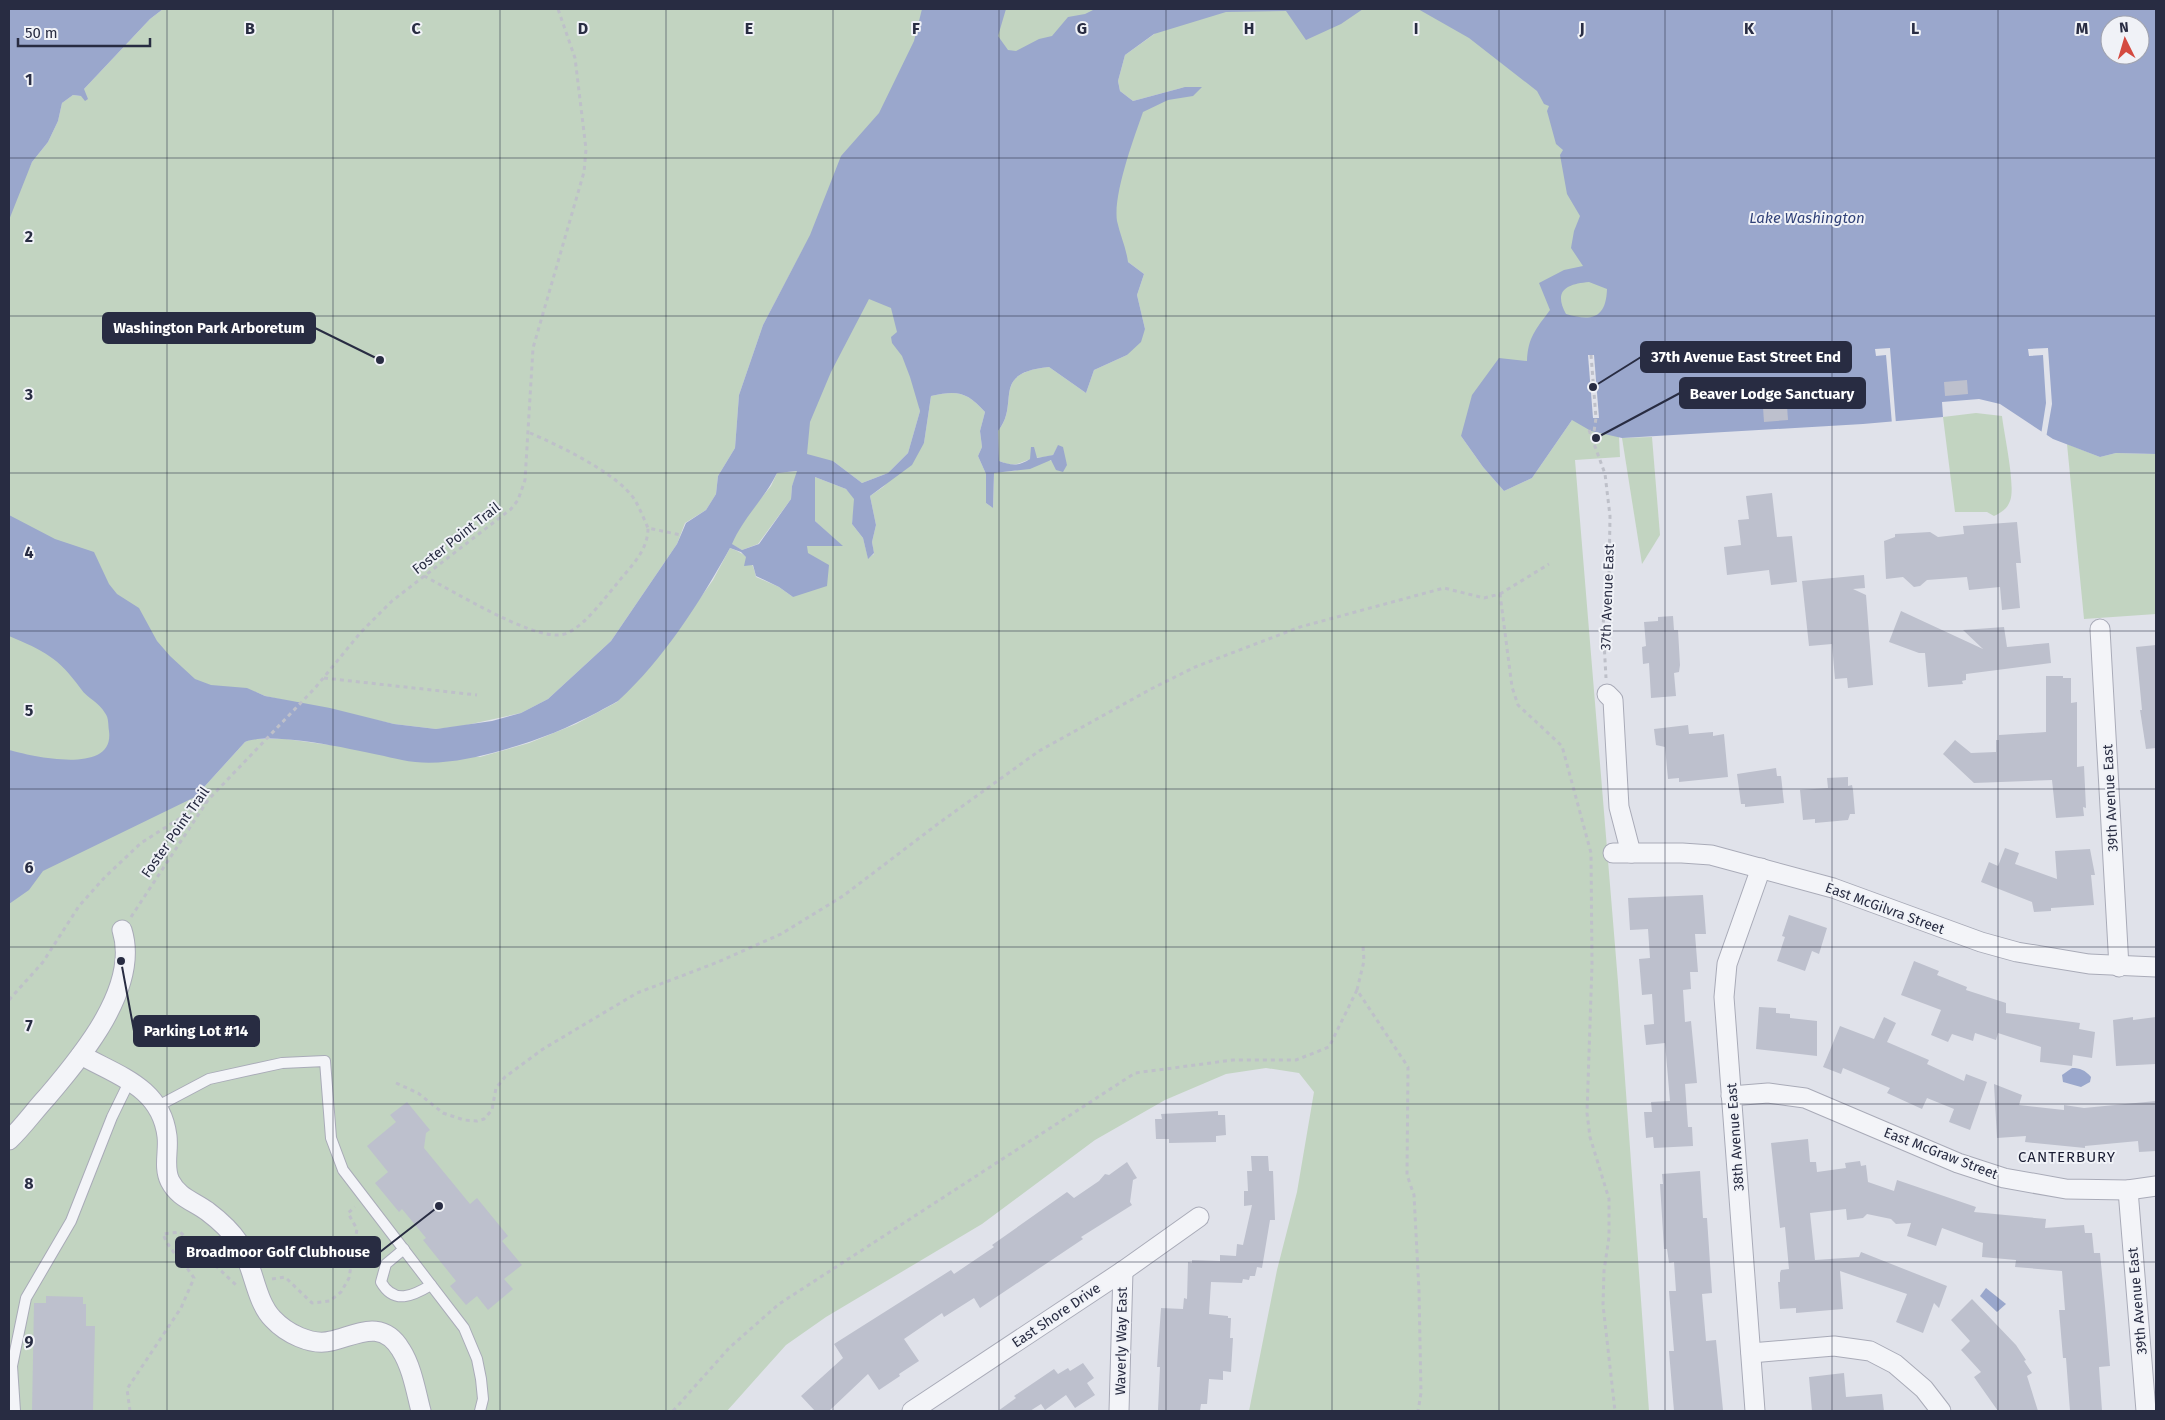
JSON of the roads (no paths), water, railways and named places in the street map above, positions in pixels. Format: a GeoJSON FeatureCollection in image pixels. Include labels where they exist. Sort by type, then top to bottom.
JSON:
{"type":"FeatureCollection","features":[{"type":"Feature","properties":{"kind":"street","name":"39th Avenue East"},"geometry":{"type":"LineString","coordinates":[[2100,629],[2119,967]]}},
{"type":"Feature","properties":{"kind":"street","name":"East McGilvra Street"},"geometry":{"type":"LineString","coordinates":[[1607,694],[1613,700],[1622,853],[1699,854],[1761,868],[1833,888],[1981,942],[2017,952],[2119,967],[2156,967]]}},
{"type":"Feature","properties":{"kind":"street","name":"38th Avenue East"},"geometry":{"type":"LineString","coordinates":[[1755,1411],[1724,998],[1727,964],[1761,868]]}},
{"type":"Feature","properties":{"kind":"street"},"geometry":{"type":"LineString","coordinates":[[9,1140],[81,1055],[98,1030],[119,987],[126,958],[126,943],[122,930]]}},
{"type":"Feature","properties":{"kind":"street"},"geometry":{"type":"LineString","coordinates":[[81,1055],[130,1080],[158,1106],[167,1137],[166,1164],[169,1180],[180,1195],[212,1215],[223,1224],[239,1243],[249,1261],[264,1306],[271,1318],[281,1328],[294,1335],[315,1341],[331,1341],[364,1330],[387,1336],[395,1341],[403,1352],[421,1411]]}},
{"type":"Feature","properties":{"kind":"street","name":"East McGraw Street"},"geometry":{"type":"LineString","coordinates":[[1731,1096],[1768,1093],[1806,1098],[1958,1163],[2004,1178],[2066,1189],[2128,1190],[2156,1186]]}},
{"type":"Feature","properties":{"kind":"street","name":"39th Avenue East"},"geometry":{"type":"LineString","coordinates":[[2128,1190],[2146,1411]]}},
{"type":"Feature","properties":{"kind":"street","name":"East Shore Drive"},"geometry":{"type":"LineString","coordinates":[[912,1411],[1123,1271],[1199,1217]]}},
{"type":"Feature","properties":{"kind":"street","name":"Waverly Way East"},"geometry":{"type":"LineString","coordinates":[[1119,1411],[1123,1271]]}},
{"type":"Feature","properties":{"kind":"street"},"geometry":{"type":"LineString","coordinates":[[1751,1353],[1834,1346],[1870,1351],[1895,1364],[1924,1389],[1941,1411]]}},
{"type":"Feature","properties":{"kind":"lane"},"geometry":{"type":"LineString","coordinates":[[158,1106],[209,1079],[282,1064],[325,1061],[331,1138],[343,1170],[464,1328],[474,1351],[481,1379],[483,1399],[480,1411]]}},
{"type":"Feature","properties":{"kind":"lane"},"geometry":{"type":"LineString","coordinates":[[15,1411],[12,1366],[26,1298],[71,1221],[112,1117],[130,1080]]}},
{"type":"Feature","properties":{"kind":"lane"},"geometry":{"type":"LineString","coordinates":[[404,1249],[386,1264],[382,1282],[386,1291],[395,1297],[407,1297],[417,1294],[431,1285]]}},
{"type":"Feature","properties":{"kind":"water"},"geometry":{"type":"Polygon","coordinates":[[[9,9],[163,9],[150,19],[84,89],[88,99],[85,101],[81,96],[73,95],[62,103],[58,121],[48,142],[32,162],[9,220],[9,9]]]}},
{"type":"Feature","properties":{"kind":"water"},"geometry":{"type":"Polygon","coordinates":[[[922,9],[1006,9],[998,36],[1008,50],[1016,51],[1039,39],[1052,36],[1068,17],[1085,14],[1095,9],[1363,9],[1341,24],[1306,40],[1286,11],[1226,12],[1154,34],[1125,55],[1118,81],[1120,91],[1133,101],[1185,87],[1202,87],[1193,96],[1168,100],[1143,112],[1121,182],[1117,210],[1118,226],[1128,262],[1144,274],[1137,295],[1145,329],[1141,342],[1127,355],[1094,370],[1086,393],[1049,367],[1031,370],[1019,375],[1013,382],[1010,390],[1007,410],[998,431],[999,461],[1008,464],[1022,463],[1030,459],[1031,447],[1034,447],[1037,458],[1053,455],[1058,445],[1063,447],[1067,465],[1063,472],[1056,470],[1051,460],[1030,469],[994,473],[993,508],[986,503],[986,474],[978,456],[982,447],[980,431],[985,412],[973,400],[961,394],[948,393],[931,396],[924,443],[912,465],[870,496],[876,525],[872,542],[874,553],[868,559],[863,538],[852,524],[854,499],[846,489],[815,477],[815,521],[843,546],[807,546],[808,553],[829,565],[827,586],[793,597],[779,587],[756,576],[753,565],[744,566],[746,557],[741,552],[730,548],[694,609],[666,648],[635,685],[613,704],[540,738],[491,753],[453,761],[415,762],[299,741],[259,739],[245,742],[195,797],[43,871],[29,890],[9,904],[9,750],[35,756],[70,760],[86,758],[99,754],[107,745],[109,731],[107,717],[102,709],[84,692],[65,669],[50,656],[9,636],[9,515],[55,539],[94,552],[109,584],[117,594],[139,608],[157,641],[170,656],[195,679],[211,685],[247,688],[265,696],[330,708],[394,724],[436,729],[492,721],[521,713],[548,699],[611,641],[677,544],[686,523],[706,510],[716,494],[718,476],[735,448],[739,395],[763,325],[810,235],[841,156],[879,113],[914,41],[922,9]],[[869,299],[831,372],[810,422],[807,454],[833,461],[862,483],[888,473],[908,453],[920,411],[902,356],[892,343],[891,337],[897,332],[891,308],[869,299]],[[797,471],[777,473],[742,525],[732,544],[742,550],[759,544],[791,499],[792,486],[797,471]]]}},
{"type":"Feature","properties":{"kind":"water","name":"Lake Washington"},"geometry":{"type":"Polygon","coordinates":[[[1418,9],[2156,9],[2156,454],[2116,453],[2100,457],[2053,439],[2000,404],[1979,399],[1942,402],[1943,417],[1863,424],[1622,438],[1591,431],[1572,420],[1532,478],[1504,491],[1483,467],[1461,436],[1472,395],[1499,358],[1527,361],[1531,339],[1550,310],[1539,283],[1564,270],[1583,266],[1571,248],[1574,231],[1580,216],[1567,194],[1560,155],[1563,150],[1556,144],[1547,111],[1549,106],[1544,104],[1537,91],[1469,38],[1418,9]],[[1589,282],[1574,284],[1564,290],[1561,299],[1562,306],[1566,314],[1582,317],[1595,316],[1604,307],[1607,289],[1589,282]]]}},
{"type":"Feature","properties":{"kind":"water"},"geometry":{"type":"Polygon","coordinates":[[[2072,1068],[2080,1069],[2087,1073],[2091,1077],[2090,1082],[2081,1087],[2063,1082],[2062,1075],[2072,1068]]]}},
{"type":"Feature","properties":{"kind":"water"},"geometry":{"type":"Polygon","coordinates":[[[1986,1288],[2006,1304],[1997,1312],[1980,1296],[1986,1288]]]}},
{"type":"Feature","properties":{"kind":"place","name":"Washington Park Arboretum"},"geometry":{"type":"Point","coordinates":[380,360]}},
{"type":"Feature","properties":{"kind":"place","name":"37th Avenue East Street End"},"geometry":{"type":"Point","coordinates":[1593,387]}},
{"type":"Feature","properties":{"kind":"place","name":"Beaver Lodge Sanctuary"},"geometry":{"type":"Point","coordinates":[1596,438]}},
{"type":"Feature","properties":{"kind":"place","name":"Parking Lot #14"},"geometry":{"type":"Point","coordinates":[121,961]}},
{"type":"Feature","properties":{"kind":"place","name":"Broadmoor Golf Clubhouse"},"geometry":{"type":"Point","coordinates":[439,1206]}},
{"type":"Feature","properties":{"kind":"district","name":"CANTERBURY"},"geometry":{"type":"Point","coordinates":[2067,1157]}}]}
